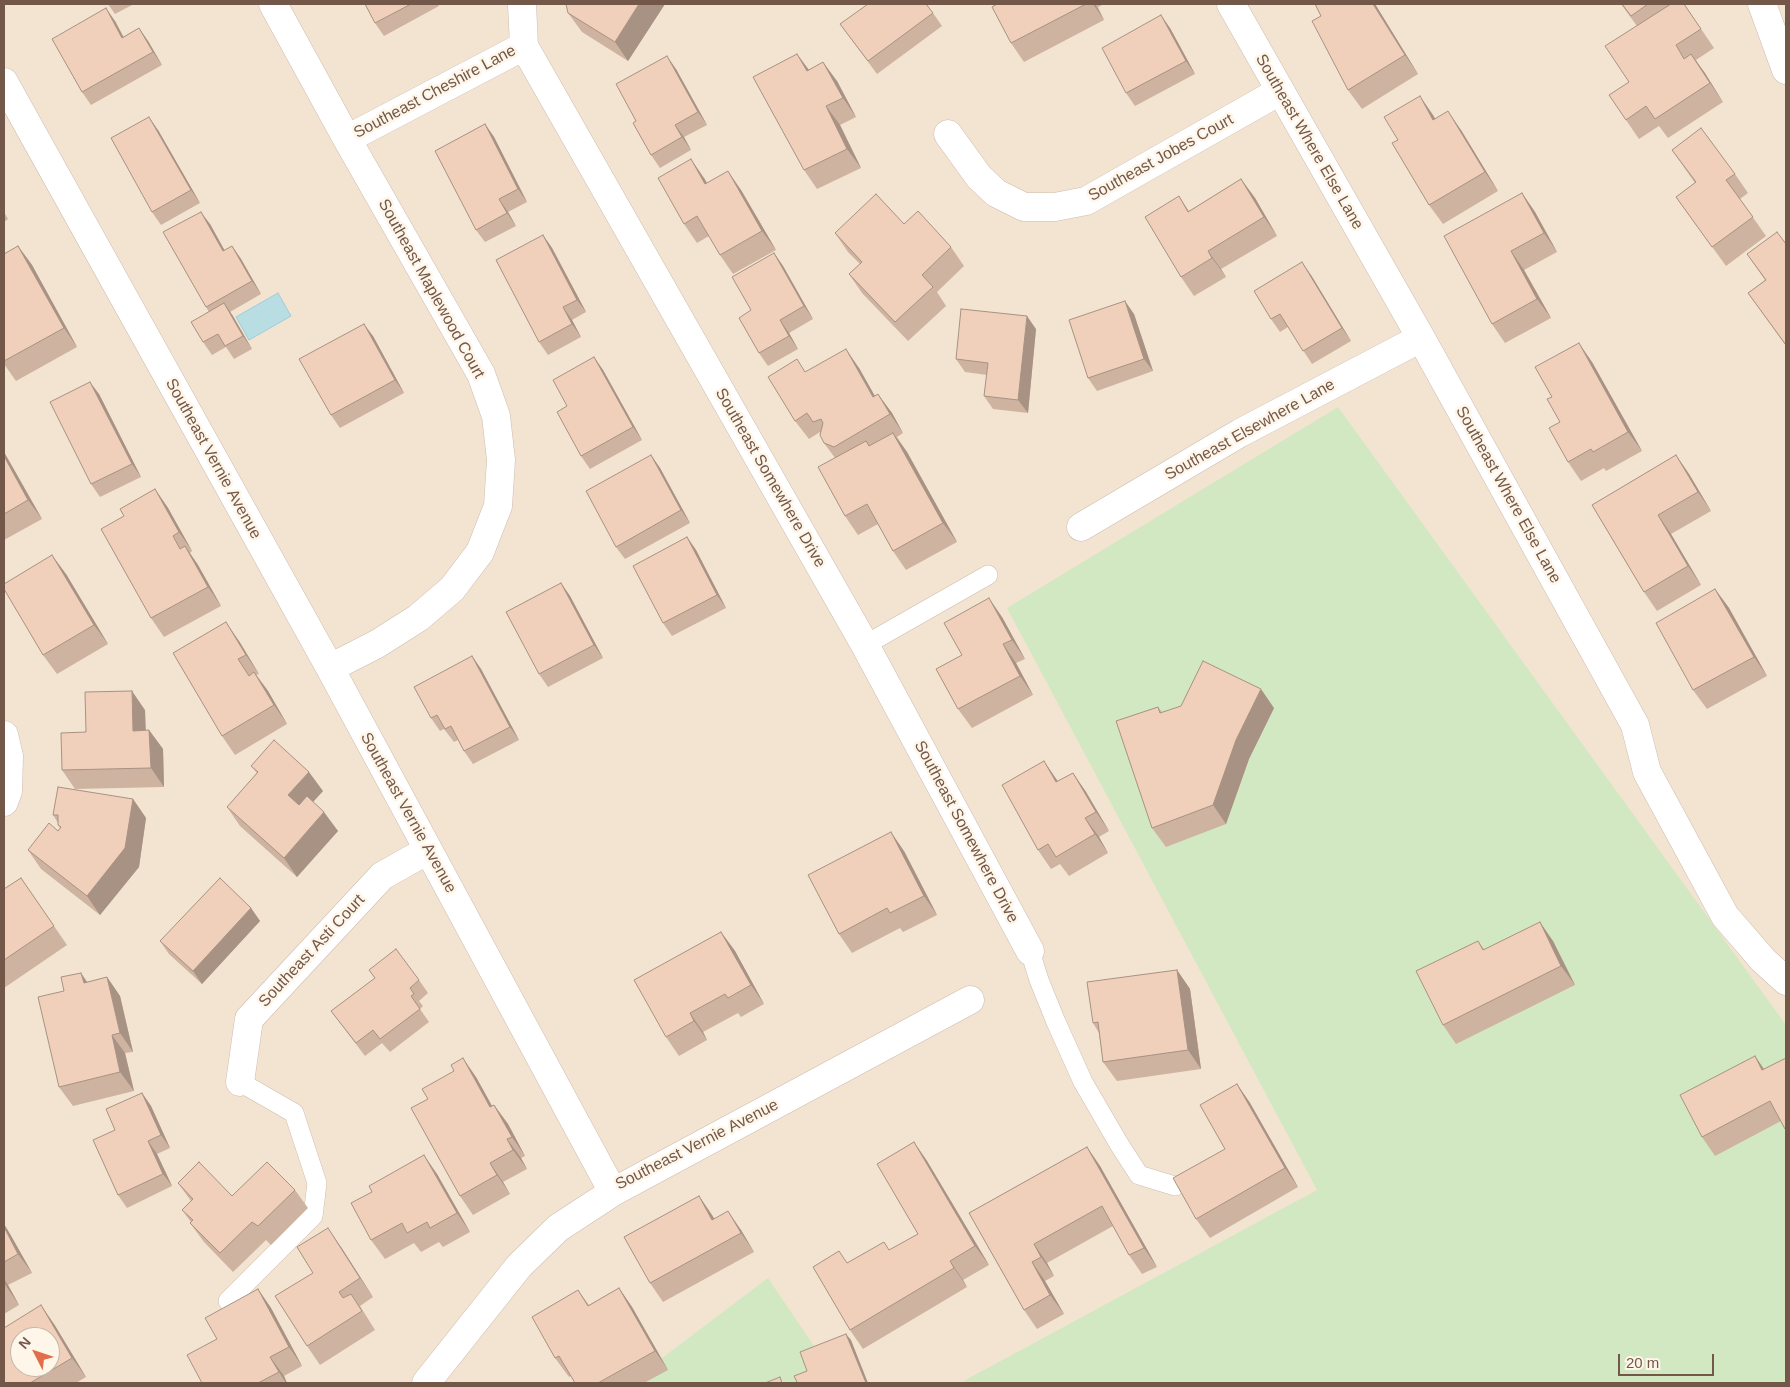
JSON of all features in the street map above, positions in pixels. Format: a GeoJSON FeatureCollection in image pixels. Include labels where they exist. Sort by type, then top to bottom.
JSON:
{"type":"FeatureCollection","features":[{"type":"Feature","properties":{"kind":"street","name":"Southeast Maplewood Court"},"geometry":{"type":"LineString","coordinates":[[272,4],[481,374],[496,416],[501,460],[498,506],[480,552],[452,589],[418,618],[378,644],[330,668]]}},
{"type":"Feature","properties":{"kind":"street","name":"Southeast Somewhere Drive"},"geometry":{"type":"LineString","coordinates":[[522,4],[524,46],[865,645],[1030,951]]}},
{"type":"Feature","properties":{"kind":"street","name":"Southeast Where Else Lane"},"geometry":{"type":"LineString","coordinates":[[1231,4],[1421,338],[1635,725],[1647,772],[1724,916],[1763,960],[1786,981]]}},
{"type":"Feature","properties":{"kind":"street"},"geometry":{"type":"LineString","coordinates":[[1762,4],[1786,70]]}},
{"type":"Feature","properties":{"kind":"street","name":"Southeast Cheshire Lane"},"geometry":{"type":"LineString","coordinates":[[347,139],[524,46]]}},
{"type":"Feature","properties":{"kind":"street","name":"Southeast Vernie Avenue"},"geometry":{"type":"LineString","coordinates":[[4,82],[330,668],[613,1192],[970,1000]]}},
{"type":"Feature","properties":{"kind":"street","name":"Southeast Jobes Court"},"geometry":{"type":"LineString","coordinates":[[948,134],[979,177],[996,193],[1024,207],[1055,208],[1086,201],[1280,92]]}},
{"type":"Feature","properties":{"kind":"street","name":"Southeast Elsewhere Lane"},"geometry":{"type":"LineString","coordinates":[[1081,527],[1240,433],[1421,338]]}},
{"type":"Feature","properties":{"kind":"street"},"geometry":{"type":"LineString","coordinates":[[4,735],[9,756],[8,791],[4,802]]}},
{"type":"Feature","properties":{"kind":"street","name":"Southeast Asti Court"},"geometry":{"type":"LineString","coordinates":[[240,1082],[249,1019],[382,876],[428,850]]}},
{"type":"Feature","properties":{"kind":"street"},"geometry":{"type":"LineString","coordinates":[[426,1383],[519,1266],[558,1228],[613,1192]]}},
{"type":"Feature","properties":{"kind":"lane"},"geometry":{"type":"LineString","coordinates":[[865,645],[988,576]]}},
{"type":"Feature","properties":{"kind":"lane"},"geometry":{"type":"LineString","coordinates":[[1030,951],[1039,980],[1083,1082],[1119,1144],[1139,1175],[1175,1186]]}},
{"type":"Feature","properties":{"kind":"lane"},"geometry":{"type":"LineString","coordinates":[[228,1301],[313,1216],[317,1183],[294,1113],[240,1082]]}},
{"type":"Feature","properties":{"kind":"shaded area"},"geometry":{"type":"Polygon","coordinates":[[[4,4],[1786,4],[1786,1375],[1744,1383],[4,1383],[4,4]]]}},
{"type":"Feature","properties":{"kind":"green space"},"geometry":{"type":"Polygon","coordinates":[[[1338,407],[1786,1025],[1786,1383],[960,1383],[1317,1190],[1007,608],[1338,407]]]}},
{"type":"Feature","properties":{"kind":"green space"},"geometry":{"type":"Polygon","coordinates":[[[768,1278],[839,1383],[629,1383],[768,1278]]]}},
{"type":"Feature","properties":{"kind":"water"},"geometry":{"type":"Polygon","coordinates":[[[278,293],[291,316],[249,340],[236,317],[278,293]]]}},
{"type":"Feature","properties":{"kind":"building"},"geometry":{"type":"Polygon","coordinates":[[[365,4],[411,4],[375,23],[365,4]]]}},
{"type":"Feature","properties":{"kind":"building"},"geometry":{"type":"Polygon","coordinates":[[[566,4],[639,4],[615,42],[568,13],[566,4]]]}},
{"type":"Feature","properties":{"kind":"building"},"geometry":{"type":"Polygon","coordinates":[[[868,4],[926,4],[933,13],[868,61],[840,24],[868,4]]]}},
{"type":"Feature","properties":{"kind":"building"},"geometry":{"type":"Polygon","coordinates":[[[997,4],[1086,4],[1011,43],[992,7],[997,4]]]}},
{"type":"Feature","properties":{"kind":"building"},"geometry":{"type":"Polygon","coordinates":[[[1315,4],[1373,4],[1405,55],[1348,90],[1312,21],[1321,16],[1315,4]]]}},
{"type":"Feature","properties":{"kind":"building"},"geometry":{"type":"Polygon","coordinates":[[[1622,4],[1648,4],[1631,16],[1622,4]]]}},
{"type":"Feature","properties":{"kind":"building"},"geometry":{"type":"Polygon","coordinates":[[[1671,4],[1684,4],[1701,29],[1676,45],[1684,59],[1691,54],[1710,83],[1655,119],[1646,106],[1626,120],[1609,95],[1629,82],[1605,46],[1671,4]]]}},
{"type":"Feature","properties":{"kind":"building"},"geometry":{"type":"Polygon","coordinates":[[[106,8],[122,38],[139,28],[153,52],[82,92],[52,39],[106,8]]]}},
{"type":"Feature","properties":{"kind":"building"},"geometry":{"type":"Polygon","coordinates":[[[1161,15],[1186,61],[1126,93],[1102,48],[1161,15]]]}},
{"type":"Feature","properties":{"kind":"building"},"geometry":{"type":"Polygon","coordinates":[[[797,54],[807,71],[823,62],[843,98],[826,106],[847,149],[804,170],[753,77],[797,54]]]}},
{"type":"Feature","properties":{"kind":"building"},"geometry":{"type":"Polygon","coordinates":[[[667,56],[698,112],[675,125],[682,137],[651,155],[633,123],[636,121],[616,84],[667,56]]]}},
{"type":"Feature","properties":{"kind":"building"},"geometry":{"type":"Polygon","coordinates":[[[1420,96],[1433,120],[1448,111],[1485,172],[1429,205],[1392,143],[1398,140],[1384,117],[1420,96]]]}},
{"type":"Feature","properties":{"kind":"building"},"geometry":{"type":"Polygon","coordinates":[[[149,117],[191,190],[152,212],[111,138],[149,117]]]}},
{"type":"Feature","properties":{"kind":"building"},"geometry":{"type":"Polygon","coordinates":[[[485,124],[518,189],[499,199],[507,213],[476,230],[435,151],[485,124]]]}},
{"type":"Feature","properties":{"kind":"building"},"geometry":{"type":"Polygon","coordinates":[[[1701,128],[1735,174],[1726,180],[1753,217],[1712,247],[1676,197],[1696,182],[1672,150],[1701,128]]]}},
{"type":"Feature","properties":{"kind":"building"},"geometry":{"type":"Polygon","coordinates":[[[691,159],[705,184],[728,171],[762,231],[720,255],[697,216],[684,224],[658,178],[691,159]]]}},
{"type":"Feature","properties":{"kind":"building"},"geometry":{"type":"Polygon","coordinates":[[[1241,179],[1264,217],[1208,251],[1212,258],[1181,277],[1145,217],[1179,196],[1188,212],[1241,179]]]}},
{"type":"Feature","properties":{"kind":"building"},"geometry":{"type":"Polygon","coordinates":[[[1522,193],[1544,233],[1511,251],[1537,299],[1492,324],[1444,236],[1522,193]]]}},
{"type":"Feature","properties":{"kind":"building"},"geometry":{"type":"Polygon","coordinates":[[[876,194],[904,224],[918,211],[951,247],[922,275],[933,287],[895,322],[849,274],[862,262],[835,233],[876,194]]]}},
{"type":"Feature","properties":{"kind":"building"},"geometry":{"type":"Polygon","coordinates":[[[201,212],[223,251],[232,246],[252,281],[206,307],[163,232],[201,212]]]}},
{"type":"Feature","properties":{"kind":"building"},"geometry":{"type":"Polygon","coordinates":[[[1777,232],[1786,244],[1786,345],[1748,293],[1766,280],[1747,254],[1777,232]]]}},
{"type":"Feature","properties":{"kind":"building"},"geometry":{"type":"Polygon","coordinates":[[[543,235],[577,300],[563,307],[572,324],[539,342],[496,260],[543,235]]]}},
{"type":"Feature","properties":{"kind":"building"},"geometry":{"type":"Polygon","coordinates":[[[18,246],[64,328],[4,361],[4,254],[18,246]]]}},
{"type":"Feature","properties":{"kind":"building"},"geometry":{"type":"Polygon","coordinates":[[[774,253],[804,306],[780,320],[789,336],[759,353],[739,318],[751,310],[732,277],[774,253]]]}},
{"type":"Feature","properties":{"kind":"building"},"geometry":{"type":"Polygon","coordinates":[[[1302,262],[1342,328],[1303,351],[1280,314],[1271,319],[1254,291],[1302,262]]]}},
{"type":"Feature","properties":{"kind":"building"},"geometry":{"type":"Polygon","coordinates":[[[1125,301],[1144,359],[1088,378],[1069,320],[1125,301]]]}},
{"type":"Feature","properties":{"kind":"building"},"geometry":{"type":"Polygon","coordinates":[[[224,303],[243,336],[225,346],[218,334],[203,342],[191,322],[224,303]]]}},
{"type":"Feature","properties":{"kind":"building"},"geometry":{"type":"Polygon","coordinates":[[[961,309],[1027,316],[1018,400],[984,396],[988,363],[956,359],[961,309]]]}},
{"type":"Feature","properties":{"kind":"building"},"geometry":{"type":"Polygon","coordinates":[[[364,324],[395,380],[331,415],[299,359],[364,324]]]}},
{"type":"Feature","properties":{"kind":"building"},"geometry":{"type":"Polygon","coordinates":[[[1579,343],[1628,432],[1593,452],[1591,449],[1568,462],[1549,428],[1560,422],[1547,399],[1552,397],[1535,367],[1579,343]]]}},
{"type":"Feature","properties":{"kind":"building"},"geometry":{"type":"Polygon","coordinates":[[[846,349],[873,397],[878,394],[890,414],[834,447],[824,443],[820,435],[823,423],[821,419],[813,422],[807,413],[795,421],[768,377],[797,359],[805,372],[846,349]]]}},
{"type":"Feature","properties":{"kind":"building"},"geometry":{"type":"Polygon","coordinates":[[[594,357],[633,427],[581,456],[557,412],[567,406],[553,380],[594,357]]]}},
{"type":"Feature","properties":{"kind":"building"},"geometry":{"type":"Polygon","coordinates":[[[90,382],[132,464],[91,484],[50,402],[90,382]]]}},
{"type":"Feature","properties":{"kind":"building"},"geometry":{"type":"Polygon","coordinates":[[[893,433],[943,523],[893,551],[867,504],[845,516],[818,467],[866,441],[869,446],[893,433]]]}},
{"type":"Feature","properties":{"kind":"building"},"geometry":{"type":"Polygon","coordinates":[[[651,455],[681,510],[616,547],[586,491],[651,455]]]}},
{"type":"Feature","properties":{"kind":"building"},"geometry":{"type":"Polygon","coordinates":[[[1676,455],[1698,492],[1658,515],[1688,566],[1644,592],[1592,505],[1676,455]]]}},
{"type":"Feature","properties":{"kind":"building"},"geometry":{"type":"Polygon","coordinates":[[[4,456],[28,500],[4,514],[4,456]]]}},
{"type":"Feature","properties":{"kind":"building"},"geometry":{"type":"Polygon","coordinates":[[[155,489],[179,532],[173,536],[180,549],[185,546],[208,587],[151,618],[101,529],[124,516],[120,509],[155,489]]]}},
{"type":"Feature","properties":{"kind":"building"},"geometry":{"type":"Polygon","coordinates":[[[687,537],[717,595],[663,623],[633,566],[687,537]]]}},
{"type":"Feature","properties":{"kind":"building"},"geometry":{"type":"Polygon","coordinates":[[[52,555],[94,625],[43,655],[4,589],[4,584],[52,555]]]}},
{"type":"Feature","properties":{"kind":"building"},"geometry":{"type":"Polygon","coordinates":[[[561,583],[594,645],[539,674],[506,612],[561,583]]]}},
{"type":"Feature","properties":{"kind":"building"},"geometry":{"type":"Polygon","coordinates":[[[1715,589],[1754,657],[1693,690],[1656,623],[1715,589]]]}},
{"type":"Feature","properties":{"kind":"building"},"geometry":{"type":"Polygon","coordinates":[[[989,598],[1012,640],[1003,644],[1020,676],[958,709],[936,669],[962,655],[944,623],[989,598]]]}},
{"type":"Feature","properties":{"kind":"building"},"geometry":{"type":"Polygon","coordinates":[[[226,622],[246,655],[238,659],[249,676],[254,672],[274,705],[222,736],[173,653],[226,622]]]}},
{"type":"Feature","properties":{"kind":"building"},"geometry":{"type":"Polygon","coordinates":[[[472,656],[510,727],[464,751],[451,726],[445,729],[437,715],[431,718],[414,687],[472,656]]]}},
{"type":"Feature","properties":{"kind":"building"},"geometry":{"type":"Polygon","coordinates":[[[1203,661],[1261,689],[1236,740],[1213,805],[1152,828],[1116,721],[1158,707],[1160,713],[1181,706],[1203,661]]]}},
{"type":"Feature","properties":{"kind":"building"},"geometry":{"type":"Polygon","coordinates":[[[132,691],[133,731],[149,730],[151,768],[62,770],[61,733],[86,732],[85,692],[132,691]]]}},
{"type":"Feature","properties":{"kind":"building"},"geometry":{"type":"Polygon","coordinates":[[[274,740],[309,772],[288,795],[299,805],[307,796],[324,812],[284,858],[227,807],[258,772],[251,766],[274,740]]]}},
{"type":"Feature","properties":{"kind":"building"},"geometry":{"type":"Polygon","coordinates":[[[1044,761],[1056,782],[1073,773],[1096,812],[1085,818],[1095,834],[1056,857],[1048,844],[1038,850],[1002,785],[1044,761]]]}},
{"type":"Feature","properties":{"kind":"building"},"geometry":{"type":"Polygon","coordinates":[[[58,787],[133,799],[125,848],[87,896],[28,850],[49,823],[58,831],[61,827],[58,825],[58,815],[53,815],[58,787]]]}},
{"type":"Feature","properties":{"kind":"building"},"geometry":{"type":"Polygon","coordinates":[[[891,832],[924,896],[890,913],[887,908],[839,934],[808,875],[891,832]]]}},
{"type":"Feature","properties":{"kind":"building"},"geometry":{"type":"Polygon","coordinates":[[[21,878],[54,926],[4,960],[4,889],[21,878]]]}},
{"type":"Feature","properties":{"kind":"building"},"geometry":{"type":"Polygon","coordinates":[[[220,878],[251,908],[193,971],[160,941],[220,878]]]}},
{"type":"Feature","properties":{"kind":"building"},"geometry":{"type":"Polygon","coordinates":[[[1540,922],[1561,966],[1443,1025],[1416,971],[1478,941],[1483,950],[1540,922]]]}},
{"type":"Feature","properties":{"kind":"building"},"geometry":{"type":"Polygon","coordinates":[[[721,932],[751,985],[728,998],[725,994],[690,1013],[694,1021],[666,1037],[634,980],[721,932]]]}},
{"type":"Feature","properties":{"kind":"building"},"geometry":{"type":"Polygon","coordinates":[[[396,949],[419,980],[410,988],[414,994],[411,996],[420,1009],[380,1039],[373,1030],[356,1043],[331,1011],[375,978],[369,970],[396,949]]]}},
{"type":"Feature","properties":{"kind":"building"},"geometry":{"type":"Polygon","coordinates":[[[1177,970],[1188,1050],[1103,1062],[1098,1022],[1093,1023],[1087,982],[1177,970]]]}},
{"type":"Feature","properties":{"kind":"building"},"geometry":{"type":"Polygon","coordinates":[[[81,973],[84,983],[107,977],[120,1033],[112,1035],[120,1072],[59,1087],[38,997],[64,991],[61,977],[81,973]]]}},
{"type":"Feature","properties":{"kind":"building"},"geometry":{"type":"Polygon","coordinates":[[[1755,1056],[1762,1070],[1786,1058],[1786,1129],[1770,1101],[1702,1137],[1680,1095],[1755,1056]]]}},
{"type":"Feature","properties":{"kind":"building"},"geometry":{"type":"Polygon","coordinates":[[[463,1058],[490,1107],[494,1105],[512,1137],[507,1139],[513,1150],[490,1163],[497,1175],[460,1196],[411,1108],[428,1099],[422,1089],[454,1071],[451,1065],[463,1058]]]}},
{"type":"Feature","properties":{"kind":"building"},"geometry":{"type":"Polygon","coordinates":[[[1237,1084],[1285,1168],[1196,1219],[1173,1178],[1225,1149],[1200,1105],[1237,1084]]]}},
{"type":"Feature","properties":{"kind":"building"},"geometry":{"type":"Polygon","coordinates":[[[142,1093],[161,1135],[148,1141],[163,1174],[118,1195],[93,1140],[115,1130],[106,1109],[142,1093]]]}},
{"type":"Feature","properties":{"kind":"building"},"geometry":{"type":"Polygon","coordinates":[[[914,1142],[975,1246],[950,1261],[954,1268],[850,1330],[813,1267],[839,1251],[847,1263],[884,1242],[889,1250],[918,1234],[877,1164],[914,1142]]]}},
{"type":"Feature","properties":{"kind":"building"},"geometry":{"type":"Polygon","coordinates":[[[1087,1147],[1144,1248],[1129,1255],[1102,1206],[1034,1244],[1041,1257],[1032,1262],[1050,1295],[1024,1310],[969,1213],[1087,1147]]]}},
{"type":"Feature","properties":{"kind":"building"},"geometry":{"type":"Polygon","coordinates":[[[424,1155],[457,1213],[430,1228],[427,1222],[407,1233],[402,1223],[371,1240],[351,1203],[372,1192],[369,1186],[424,1155]]]}},
{"type":"Feature","properties":{"kind":"building"},"geometry":{"type":"Polygon","coordinates":[[[199,1162],[232,1196],[267,1162],[295,1190],[258,1226],[252,1222],[220,1253],[190,1223],[193,1220],[182,1210],[193,1199],[178,1183],[199,1162]]]}},
{"type":"Feature","properties":{"kind":"building"},"geometry":{"type":"Polygon","coordinates":[[[699,1196],[712,1220],[728,1211],[741,1233],[650,1283],[624,1237],[699,1196]]]}},
{"type":"Feature","properties":{"kind":"building"},"geometry":{"type":"Polygon","coordinates":[[[4,1227],[18,1254],[4,1262],[4,1227]]]}},
{"type":"Feature","properties":{"kind":"building"},"geometry":{"type":"Polygon","coordinates":[[[328,1228],[360,1278],[339,1292],[343,1298],[351,1294],[362,1311],[307,1346],[275,1296],[313,1273],[297,1247],[328,1228]]]}},
{"type":"Feature","properties":{"kind":"building"},"geometry":{"type":"Polygon","coordinates":[[[619,1288],[655,1351],[598,1383],[575,1383],[559,1356],[555,1358],[532,1317],[578,1290],[588,1306],[619,1288]]]}},
{"type":"Feature","properties":{"kind":"building"},"geometry":{"type":"Polygon","coordinates":[[[258,1289],[289,1347],[270,1357],[279,1372],[258,1383],[202,1383],[187,1355],[217,1339],[205,1318],[258,1289]]]}},
{"type":"Feature","properties":{"kind":"building"},"geometry":{"type":"Polygon","coordinates":[[[41,1305],[54,1327],[10,1327],[10,1377],[40,1377],[30,1383],[4,1383],[4,1328],[41,1305]]]}},
{"type":"Feature","properties":{"kind":"building"},"geometry":{"type":"Polygon","coordinates":[[[846,1334],[866,1383],[795,1383],[797,1382],[794,1376],[807,1371],[800,1352],[846,1334]]]}},
{"type":"Feature","properties":{"kind":"building"},"geometry":{"type":"Polygon","coordinates":[[[60,1337],[72,1358],[60,1365],[60,1337]]]}},
{"type":"Feature","properties":{"kind":"building"},"geometry":{"type":"Polygon","coordinates":[[[780,1377],[782,1383],[765,1383],[780,1377]]]}}]}
